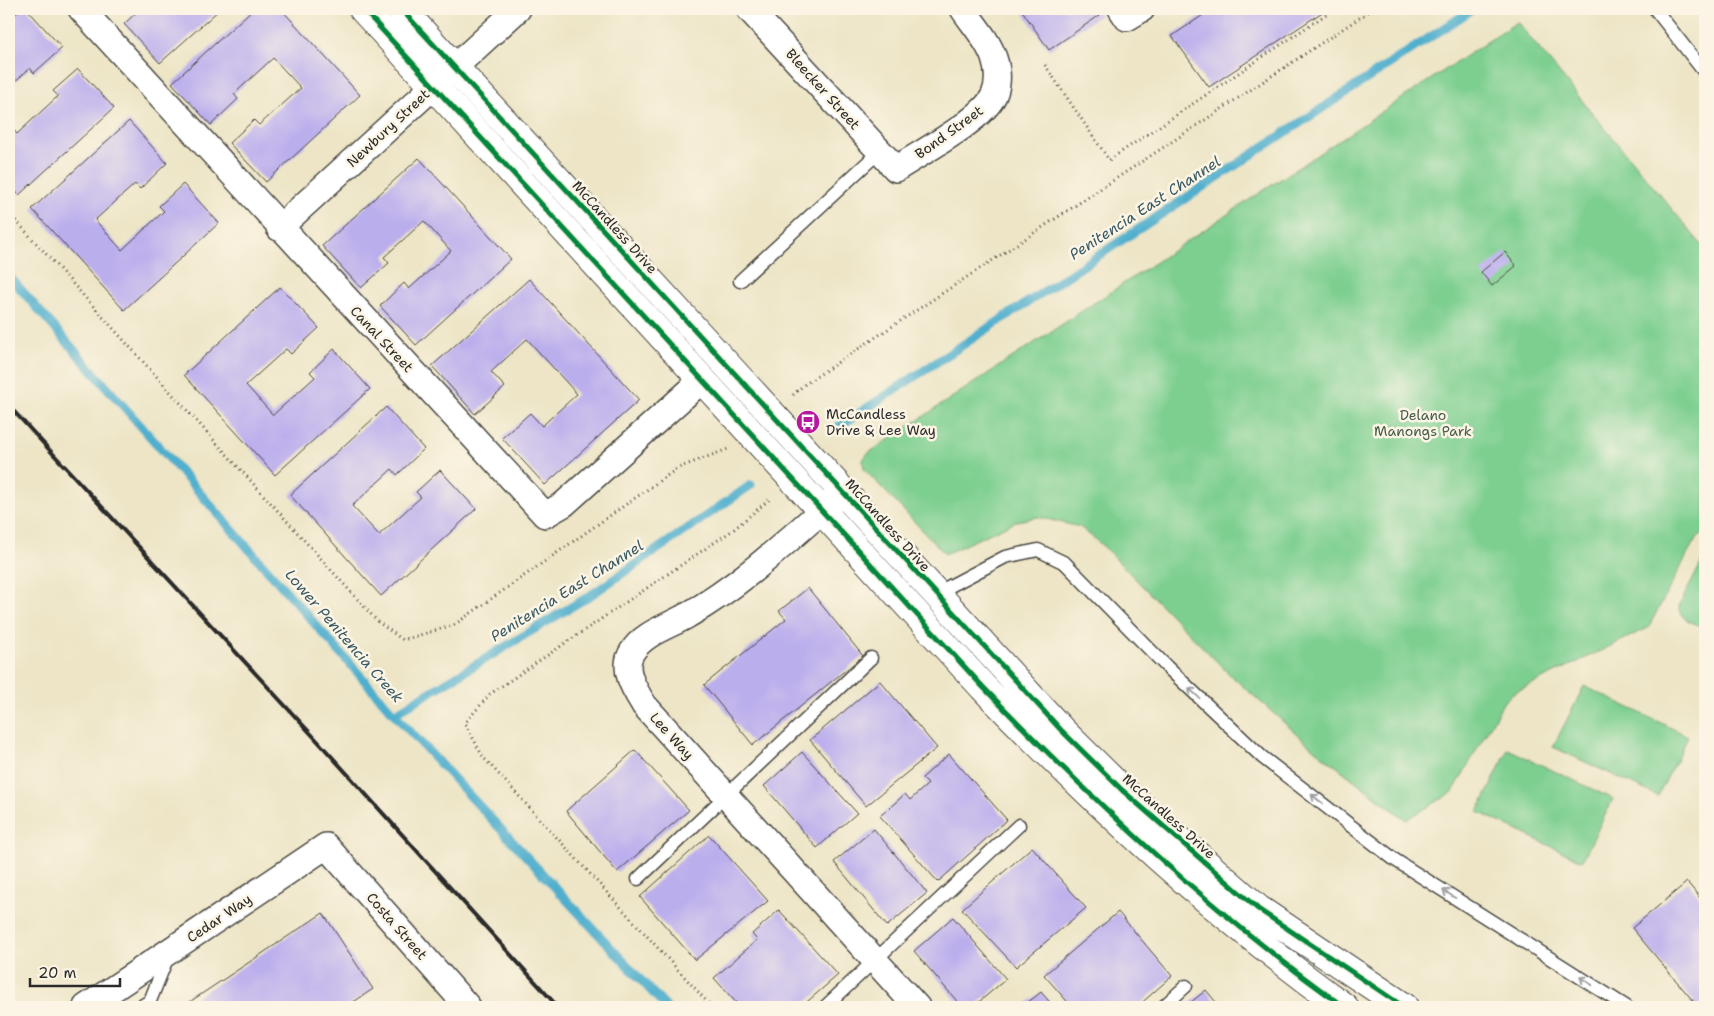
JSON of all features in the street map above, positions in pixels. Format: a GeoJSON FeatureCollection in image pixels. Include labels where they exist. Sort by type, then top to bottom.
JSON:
{"type":"FeatureCollection","features":[{"type":"Feature","properties":{"kind":"main road"},"geometry":{"type":"LineString","coordinates":[[363,9],[983,687],[1043,750],[1109,813],[1244,931],[1344,1007]]}},
{"type":"Feature","properties":{"kind":"main road","name":"McCandless Drive"},"geometry":{"type":"LineString","coordinates":[[401,9],[935,594],[1055,723],[1102,770],[1228,884],[1292,934],[1404,1007]]}},
{"type":"Feature","properties":{"kind":"street","name":"Canal Street"},"geometry":{"type":"LineString","coordinates":[[81,9],[279,228],[545,515],[564,504],[702,380]]}},
{"type":"Feature","properties":{"kind":"street","name":"Newbury Street"},"geometry":{"type":"LineString","coordinates":[[279,228],[518,9]]}},
{"type":"Feature","properties":{"kind":"street","name":"Bleecker Street"},"geometry":{"type":"LineString","coordinates":[[749,9],[888,160]]}},
{"type":"Feature","properties":{"kind":"street","name":"Bond Street"},"geometry":{"type":"LineString","coordinates":[[888,160],[966,124],[983,111],[994,96],[998,82],[994,56],[963,9]]}},
{"type":"Feature","properties":{"kind":"street","name":"Lee Way"},"geometry":{"type":"LineString","coordinates":[[842,492],[745,577],[689,615],[642,639],[631,653],[628,673],[633,687],[644,705],[918,1007]]}},
{"type":"Feature","properties":{"kind":"street","name":"Cedar Way"},"geometry":{"type":"LineString","coordinates":[[86,1007],[326,846]]}},
{"type":"Feature","properties":{"kind":"street","name":"Costa Street"},"geometry":{"type":"LineString","coordinates":[[326,846],[468,1007]]}},
{"type":"Feature","properties":{"kind":"lane"},"geometry":{"type":"LineString","coordinates":[[1655,9],[1705,73]]}},
{"type":"Feature","properties":{"kind":"lane"},"geometry":{"type":"LineString","coordinates":[[740,281],[888,160]]}},
{"type":"Feature","properties":{"kind":"lane"},"geometry":{"type":"LineString","coordinates":[[935,594],[1005,557],[1038,550],[1065,563],[1167,667],[1262,757],[1395,860],[1627,1007]]}},
{"type":"Feature","properties":{"kind":"lane"},"geometry":{"type":"LineString","coordinates":[[638,879],[725,794],[871,658]]}},
{"type":"Feature","properties":{"kind":"lane"},"geometry":{"type":"LineString","coordinates":[[825,1007],[1019,825]]}},
{"type":"Feature","properties":{"kind":"lane"},"geometry":{"type":"LineString","coordinates":[[140,1007],[150,1001],[169,952]]}},
{"type":"Feature","properties":{"kind":"lane"},"geometry":{"type":"LineString","coordinates":[[1163,1007],[1186,986]]}},
{"type":"Feature","properties":{"kind":"path"},"geometry":{"type":"LineString","coordinates":[[1045,65],[1109,160],[1334,9]]}},
{"type":"Feature","properties":{"kind":"path"},"geometry":{"type":"LineString","coordinates":[[788,400],[805,384],[1373,9]]}},
{"type":"Feature","properties":{"kind":"path"},"geometry":{"type":"LineString","coordinates":[[9,213],[378,622],[403,640],[454,625],[678,468],[734,446]]}},
{"type":"Feature","properties":{"kind":"path"},"geometry":{"type":"LineString","coordinates":[[712,1007],[482,757],[465,723],[490,694],[733,530],[772,498]]}},
{"type":"Feature","properties":{"kind":"green space","name":"Delano Manongs Park"},"geometry":{"type":"Polygon","coordinates":[[[1517,22],[1705,249],[1705,533],[1698,537],[1692,546],[1648,628],[1513,693],[1503,703],[1453,792],[1406,820],[1315,750],[1229,674],[1103,546],[1080,527],[1038,517],[1017,521],[945,554],[864,469],[863,460],[867,454],[1517,22]]]}},
{"type":"Feature","properties":{"kind":"green space"},"geometry":{"type":"Polygon","coordinates":[[[1705,556],[1705,628],[1684,618],[1679,611],[1679,606],[1705,556]]]}},
{"type":"Feature","properties":{"kind":"green space"},"geometry":{"type":"Polygon","coordinates":[[[1584,686],[1688,736],[1658,796],[1553,747],[1584,686]]]}},
{"type":"Feature","properties":{"kind":"green space"},"geometry":{"type":"Polygon","coordinates":[[[1508,749],[1613,799],[1582,861],[1478,812],[1508,749]]]}},
{"type":"Feature","properties":{"kind":"building"},"geometry":{"type":"Polygon","coordinates":[[[21,9],[27,9],[62,48],[34,73],[30,68],[9,87],[9,20],[21,9]]]}},
{"type":"Feature","properties":{"kind":"building"},"geometry":{"type":"Polygon","coordinates":[[[140,9],[220,9],[160,63],[124,24],[140,9]]]}},
{"type":"Feature","properties":{"kind":"building"},"geometry":{"type":"Polygon","coordinates":[[[253,9],[281,9],[360,95],[266,182],[229,143],[254,120],[259,125],[301,88],[273,58],[234,94],[238,99],[211,125],[172,83],[253,9]]]}},
{"type":"Feature","properties":{"kind":"building"},"geometry":{"type":"Polygon","coordinates":[[[1021,9],[1096,9],[1100,15],[1049,50],[1021,9]]]}},
{"type":"Feature","properties":{"kind":"building"},"geometry":{"type":"Polygon","coordinates":[[[1212,9],[1327,9],[1209,87],[1172,36],[1212,9]]]}},
{"type":"Feature","properties":{"kind":"building"},"geometry":{"type":"Polygon","coordinates":[[[78,69],[114,108],[19,195],[9,184],[9,125],[17,134],[58,96],[53,91],[78,69]]]}},
{"type":"Feature","properties":{"kind":"building"},"geometry":{"type":"Polygon","coordinates":[[[129,121],[167,163],[140,189],[135,184],[95,220],[122,250],[164,211],[159,206],[183,184],[219,223],[124,310],[32,209],[129,121]]]}},
{"type":"Feature","properties":{"kind":"building"},"geometry":{"type":"Polygon","coordinates":[[[419,158],[511,259],[416,345],[380,306],[404,283],[409,289],[451,251],[424,221],[384,257],[389,263],[361,288],[322,246],[419,158]]]}},
{"type":"Feature","properties":{"kind":"building"},"geometry":{"type":"Polygon","coordinates":[[[1505,252],[1516,266],[1492,286],[1481,272],[1505,252]]]}},
{"type":"Feature","properties":{"kind":"building"},"geometry":{"type":"Polygon","coordinates":[[[529,279],[639,400],[545,485],[502,438],[530,413],[542,426],[577,394],[527,339],[491,372],[505,387],[475,414],[432,366],[529,279]]]}},
{"type":"Feature","properties":{"kind":"building"},"geometry":{"type":"Polygon","coordinates":[[[280,287],[319,328],[291,354],[286,349],[246,385],[273,415],[315,377],[310,372],[334,349],[370,389],[275,475],[184,375],[280,287]]]}},
{"type":"Feature","properties":{"kind":"building"},"geometry":{"type":"Polygon","coordinates":[[[386,407],[424,449],[397,475],[392,469],[352,506],[379,535],[421,497],[416,492],[440,470],[476,509],[381,596],[290,495],[386,407]]]}},
{"type":"Feature","properties":{"kind":"building"},"geometry":{"type":"Polygon","coordinates":[[[808,588],[863,656],[753,745],[704,685],[786,619],[779,611],[808,588]]]}},
{"type":"Feature","properties":{"kind":"building"},"geometry":{"type":"Polygon","coordinates":[[[880,681],[937,748],[866,806],[810,740],[880,681]]]}},
{"type":"Feature","properties":{"kind":"building"},"geometry":{"type":"Polygon","coordinates":[[[635,750],[689,810],[617,872],[566,811],[635,750]]]}},
{"type":"Feature","properties":{"kind":"building"},"geometry":{"type":"Polygon","coordinates":[[[802,752],[857,813],[817,848],[764,786],[802,752]]]}},
{"type":"Feature","properties":{"kind":"building"},"geometry":{"type":"Polygon","coordinates":[[[949,754],[1007,820],[938,882],[880,816],[905,794],[910,800],[928,784],[922,778],[949,754]]]}},
{"type":"Feature","properties":{"kind":"building"},"geometry":{"type":"Polygon","coordinates":[[[874,829],[927,893],[887,926],[834,862],[874,829]]]}},
{"type":"Feature","properties":{"kind":"building"},"geometry":{"type":"Polygon","coordinates":[[[709,835],[768,901],[695,960],[640,897],[709,835]]]}},
{"type":"Feature","properties":{"kind":"building"},"geometry":{"type":"Polygon","coordinates":[[[1032,847],[1086,908],[1016,967],[962,909],[1032,847]]]}},
{"type":"Feature","properties":{"kind":"building"},"geometry":{"type":"Polygon","coordinates":[[[1687,882],[1705,904],[1705,1007],[1693,1007],[1690,1004],[1694,1002],[1632,928],[1687,882]]]}},
{"type":"Feature","properties":{"kind":"building"},"geometry":{"type":"Polygon","coordinates":[[[779,910],[838,975],[801,1007],[740,1007],[714,978],[757,940],[752,934],[779,910]]]}},
{"type":"Feature","properties":{"kind":"building"},"geometry":{"type":"Polygon","coordinates":[[[1118,912],[1172,976],[1137,1007],[1072,1007],[1044,975],[1118,912]]]}},
{"type":"Feature","properties":{"kind":"building"},"geometry":{"type":"Polygon","coordinates":[[[323,913],[373,989],[346,1007],[182,1007],[323,913]]]}},
{"type":"Feature","properties":{"kind":"building"},"geometry":{"type":"Polygon","coordinates":[[[953,917],[1006,979],[973,1007],[962,1007],[914,951],[953,917]]]}},
{"type":"Feature","properties":{"kind":"building"},"geometry":{"type":"Polygon","coordinates":[[[1206,990],[1220,1007],[1185,1007],[1206,990]]]}},
{"type":"Feature","properties":{"kind":"building"},"geometry":{"type":"Polygon","coordinates":[[[1041,992],[1054,1007],[1022,1007],[1041,992]]]}},
{"type":"Feature","properties":{"kind":"waterway","name":"Penitencia East Channel"},"geometry":{"type":"LineString","coordinates":[[832,431],[1473,9]]}},
{"type":"Feature","properties":{"kind":"waterway","name":"Lower Penitencia Creek"},"geometry":{"type":"LineString","coordinates":[[9,276],[394,714],[666,1007]]}},
{"type":"Feature","properties":{"kind":"waterway","name":"Penitencia East Channel"},"geometry":{"type":"LineString","coordinates":[[394,714],[591,595],[751,485]]}},
{"type":"Feature","properties":{"kind":"railway"},"geometry":{"type":"LineString","coordinates":[[9,406],[314,737],[558,1007]]}},
{"type":"Feature","properties":{"kind":"cycle path"},"geometry":{"type":"LineString","coordinates":[[363,9],[983,687],[1025,730],[1068,773],[1202,895],[1248,934],[1344,1007]]}},
{"type":"Feature","properties":{"kind":"cycle path"},"geometry":{"type":"LineString","coordinates":[[401,9],[1061,730],[1122,790],[1258,909],[1404,1007]]}},
{"type":"Feature","properties":{"kind":"place","name":"McCandless Drive & Lee Way"},"geometry":{"type":"Point","coordinates":[808,422]}}]}
